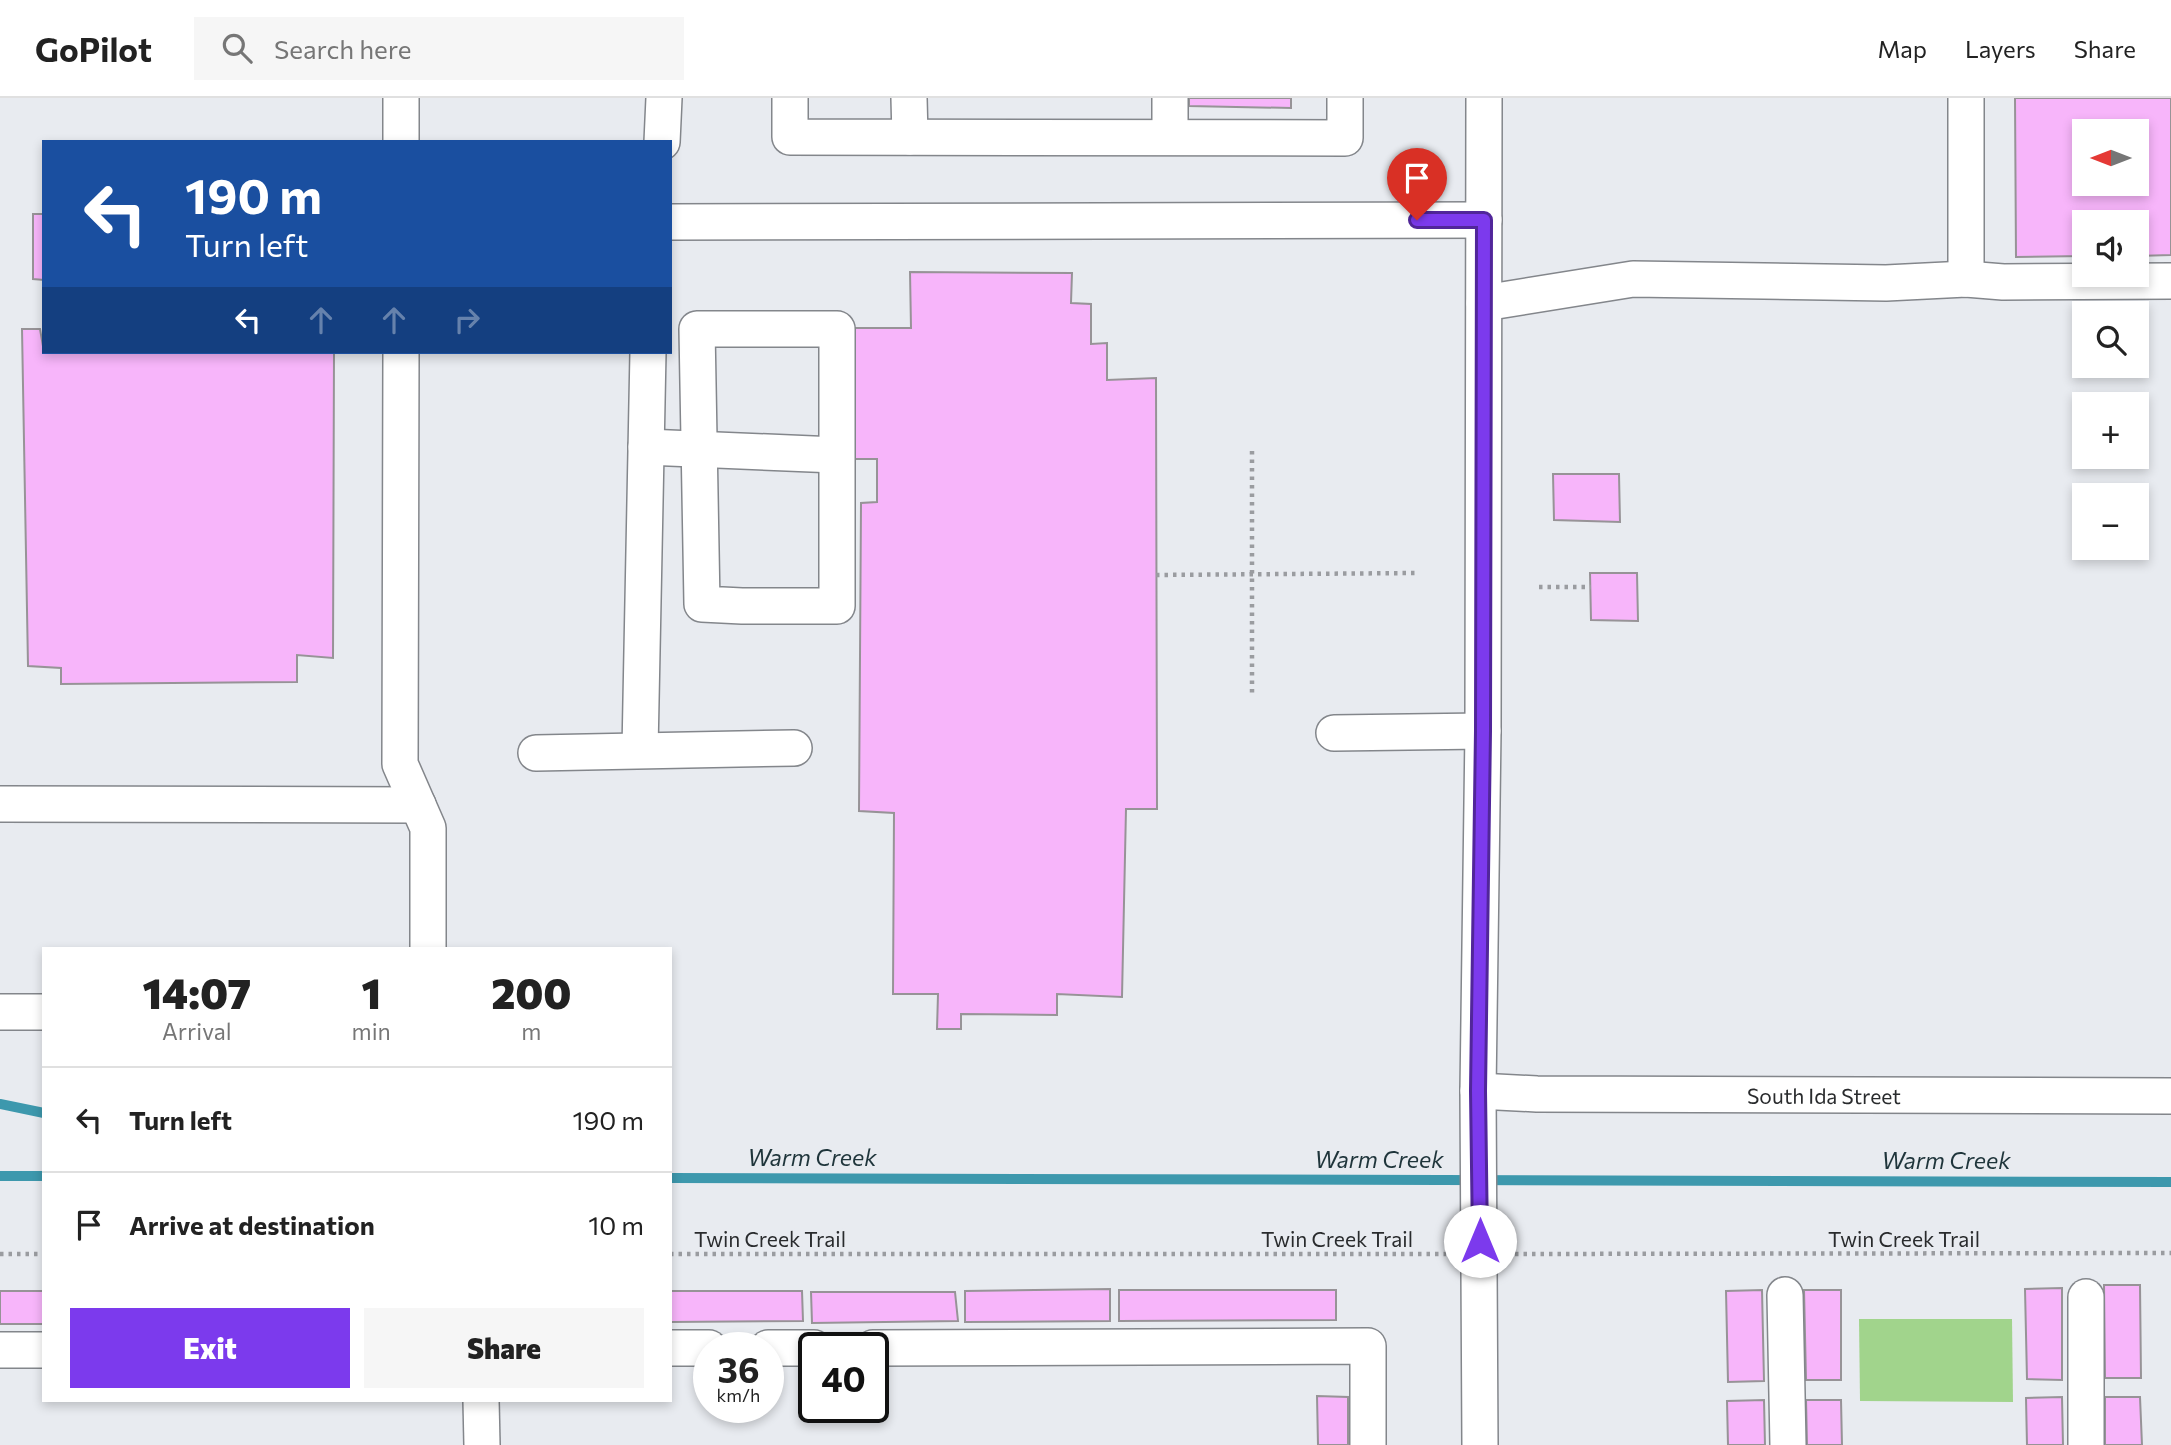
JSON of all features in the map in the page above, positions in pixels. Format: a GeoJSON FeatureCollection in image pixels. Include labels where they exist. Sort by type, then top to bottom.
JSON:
{"type":"FeatureCollection","features":[{"type":"Feature","properties":{"kind":"street"},"geometry":{"type":"LineString","coordinates":[[401,98],[401,140]]}},
{"type":"Feature","properties":{"kind":"street"},"geometry":{"type":"LineString","coordinates":[[662,140],[664,98]]}},
{"type":"Feature","properties":{"kind":"street"},"geometry":{"type":"LineString","coordinates":[[790,98],[790,137],[1345,138],[1345,98]]}},
{"type":"Feature","properties":{"kind":"street"},"geometry":{"type":"LineString","coordinates":[[909,98],[910,137]]}},
{"type":"Feature","properties":{"kind":"street"},"geometry":{"type":"LineString","coordinates":[[1170,98],[1170,137]]}},
{"type":"Feature","properties":{"kind":"street"},"geometry":{"type":"LineString","coordinates":[[1480,1445],[1478,1107],[1483,731],[1484,98]]}},
{"type":"Feature","properties":{"kind":"street"},"geometry":{"type":"LineString","coordinates":[[1966,98],[1966,279]]}},
{"type":"Feature","properties":{"kind":"street"},"geometry":{"type":"LineString","coordinates":[[672,222],[1484,220]]}},
{"type":"Feature","properties":{"kind":"street"},"geometry":{"type":"LineString","coordinates":[[1484,303],[1633,279],[1886,283],[1966,279],[2003,282],[2171,281]]}},
{"type":"Feature","properties":{"kind":"street"},"geometry":{"type":"LineString","coordinates":[[697,329],[837,329],[837,606],[742,607],[702,604],[699,449],[697,329]]}},
{"type":"Feature","properties":{"kind":"street"},"geometry":{"type":"LineString","coordinates":[[401,354],[400,764],[428,828],[428,947]]}},
{"type":"Feature","properties":{"kind":"street"},"geometry":{"type":"LineString","coordinates":[[640,750],[648,354]]}},
{"type":"Feature","properties":{"kind":"street"},"geometry":{"type":"LineString","coordinates":[[646,447],[836,455]]}},
{"type":"Feature","properties":{"kind":"street"},"geometry":{"type":"LineString","coordinates":[[1334,733],[1483,731]]}},
{"type":"Feature","properties":{"kind":"street"},"geometry":{"type":"LineString","coordinates":[[536,753],[794,748]]}},
{"type":"Feature","properties":{"kind":"street"},"geometry":{"type":"LineString","coordinates":[[0,804],[418,805]]}},
{"type":"Feature","properties":{"kind":"street"},"geometry":{"type":"LineString","coordinates":[[0,1012],[42,1012]]}},
{"type":"Feature","properties":{"kind":"street","name":"South Ida Street"},"geometry":{"type":"LineString","coordinates":[[1478,1107],[1537,1094],[2171,1096]]}},
{"type":"Feature","properties":{"kind":"street"},"geometry":{"type":"LineString","coordinates":[[1785,1295],[1788,1445]]}},
{"type":"Feature","properties":{"kind":"street"},"geometry":{"type":"LineString","coordinates":[[2086,1297],[2086,1445]]}},
{"type":"Feature","properties":{"kind":"street"},"geometry":{"type":"LineString","coordinates":[[889,1348],[1368,1346],[1368,1445]]}},
{"type":"Feature","properties":{"kind":"street"},"geometry":{"type":"LineString","coordinates":[[672,1348],[693,1348]]}},
{"type":"Feature","properties":{"kind":"street"},"geometry":{"type":"LineString","coordinates":[[0,1350],[42,1350]]}},
{"type":"Feature","properties":{"kind":"street"},"geometry":{"type":"LineString","coordinates":[[481,1402],[482,1445]]}},
{"type":"Feature","properties":{"kind":"path"},"geometry":{"type":"LineString","coordinates":[[1252,451],[1252,693]]}},
{"type":"Feature","properties":{"kind":"path"},"geometry":{"type":"LineString","coordinates":[[1156,575],[1418,573]]}},
{"type":"Feature","properties":{"kind":"path"},"geometry":{"type":"LineString","coordinates":[[1539,587],[1591,587]]}},
{"type":"Feature","properties":{"kind":"path","name":"Twin Creek Trail"},"geometry":{"type":"LineString","coordinates":[[672,1254],[1480,1247],[2171,1253]]}},
{"type":"Feature","properties":{"kind":"path"},"geometry":{"type":"LineString","coordinates":[[0,1254],[42,1254]]}},
{"type":"Feature","properties":{"kind":"green space"},"geometry":{"type":"Polygon","coordinates":[[[1859,1319],[2012,1319],[2013,1402],[1860,1401],[1859,1319]]]}},
{"type":"Feature","properties":{"kind":"building"},"geometry":{"type":"Polygon","coordinates":[[[1189,98],[1291,98],[1291,108],[1189,106],[1189,98]]]}},
{"type":"Feature","properties":{"kind":"building"},"geometry":{"type":"Polygon","coordinates":[[[2015,98],[2171,98],[2171,255],[2149,256],[2149,210],[2072,210],[2072,256],[2016,257],[2015,98]]]}},
{"type":"Feature","properties":{"kind":"building"},"geometry":{"type":"Polygon","coordinates":[[[33,214],[42,214],[42,280],[33,279],[33,214]]]}},
{"type":"Feature","properties":{"kind":"building"},"geometry":{"type":"Polygon","coordinates":[[[910,272],[1072,273],[1071,303],[1091,304],[1091,344],[1107,343],[1107,380],[1156,378],[1157,809],[1126,809],[1122,997],[1057,994],[1057,1015],[961,1014],[961,1029],[937,1029],[938,994],[893,994],[894,813],[859,811],[861,503],[877,502],[877,459],[853,459],[853,328],[911,328],[910,272]]]}},
{"type":"Feature","properties":{"kind":"building"},"geometry":{"type":"Polygon","coordinates":[[[22,329],[40,329],[42,354],[334,354],[333,658],[297,655],[297,682],[61,684],[61,668],[28,666],[22,329]]]}},
{"type":"Feature","properties":{"kind":"building"},"geometry":{"type":"Polygon","coordinates":[[[1553,474],[1619,474],[1620,522],[1554,520],[1553,474]]]}},
{"type":"Feature","properties":{"kind":"building"},"geometry":{"type":"Polygon","coordinates":[[[1590,573],[1637,573],[1638,621],[1591,620],[1590,573]]]}},
{"type":"Feature","properties":{"kind":"building"},"geometry":{"type":"Polygon","coordinates":[[[2104,1285],[2140,1285],[2141,1378],[2105,1378],[2104,1285]]]}},
{"type":"Feature","properties":{"kind":"building"},"geometry":{"type":"Polygon","coordinates":[[[2062,1288],[2062,1380],[2027,1379],[2025,1289],[2062,1288]]]}},
{"type":"Feature","properties":{"kind":"building"},"geometry":{"type":"Polygon","coordinates":[[[1110,1289],[1110,1321],[965,1322],[965,1291],[1110,1289]]]}},
{"type":"Feature","properties":{"kind":"building"},"geometry":{"type":"Polygon","coordinates":[[[1119,1290],[1336,1290],[1336,1320],[1119,1321],[1119,1290]]]}},
{"type":"Feature","properties":{"kind":"building"},"geometry":{"type":"Polygon","coordinates":[[[1762,1290],[1764,1381],[1728,1382],[1726,1291],[1762,1290]]]}},
{"type":"Feature","properties":{"kind":"building"},"geometry":{"type":"Polygon","coordinates":[[[1804,1290],[1841,1290],[1841,1380],[1806,1380],[1804,1290]]]}},
{"type":"Feature","properties":{"kind":"building"},"geometry":{"type":"Polygon","coordinates":[[[0,1291],[42,1291],[42,1324],[0,1324],[0,1291]]]}},
{"type":"Feature","properties":{"kind":"building"},"geometry":{"type":"Polygon","coordinates":[[[672,1291],[802,1291],[803,1321],[672,1322],[672,1291]]]}},
{"type":"Feature","properties":{"kind":"building"},"geometry":{"type":"Polygon","coordinates":[[[811,1292],[955,1292],[958,1321],[812,1323],[811,1292]]]}},
{"type":"Feature","properties":{"kind":"building"},"geometry":{"type":"Polygon","coordinates":[[[1317,1396],[1348,1397],[1348,1445],[1318,1445],[1317,1396]]]}},
{"type":"Feature","properties":{"kind":"building"},"geometry":{"type":"Polygon","coordinates":[[[2062,1397],[2063,1445],[2027,1445],[2026,1398],[2062,1397]]]}},
{"type":"Feature","properties":{"kind":"building"},"geometry":{"type":"Polygon","coordinates":[[[2105,1397],[2140,1397],[2142,1445],[2105,1445],[2105,1397]]]}},
{"type":"Feature","properties":{"kind":"building"},"geometry":{"type":"Polygon","coordinates":[[[1764,1400],[1765,1445],[1728,1445],[1727,1401],[1764,1400]]]}},
{"type":"Feature","properties":{"kind":"building"},"geometry":{"type":"Polygon","coordinates":[[[1806,1400],[1841,1400],[1842,1445],[1807,1445],[1806,1400]]]}},
{"type":"Feature","properties":{"kind":"waterway"},"geometry":{"type":"LineString","coordinates":[[0,1104],[42,1113]]}},
{"type":"Feature","properties":{"kind":"waterway","name":"Warm Creek"},"geometry":{"type":"LineString","coordinates":[[0,1176],[42,1176]]}},
{"type":"Feature","properties":{"kind":"waterway","name":"Warm Creek"},"geometry":{"type":"LineString","coordinates":[[672,1178],[2171,1182]]}},
{"type":"Feature","properties":{"kind":"route"},"geometry":{"type":"LineString","coordinates":[[1417,220],[1484,220],[1483,731],[1478,1091],[1480,1241]]}}]}
